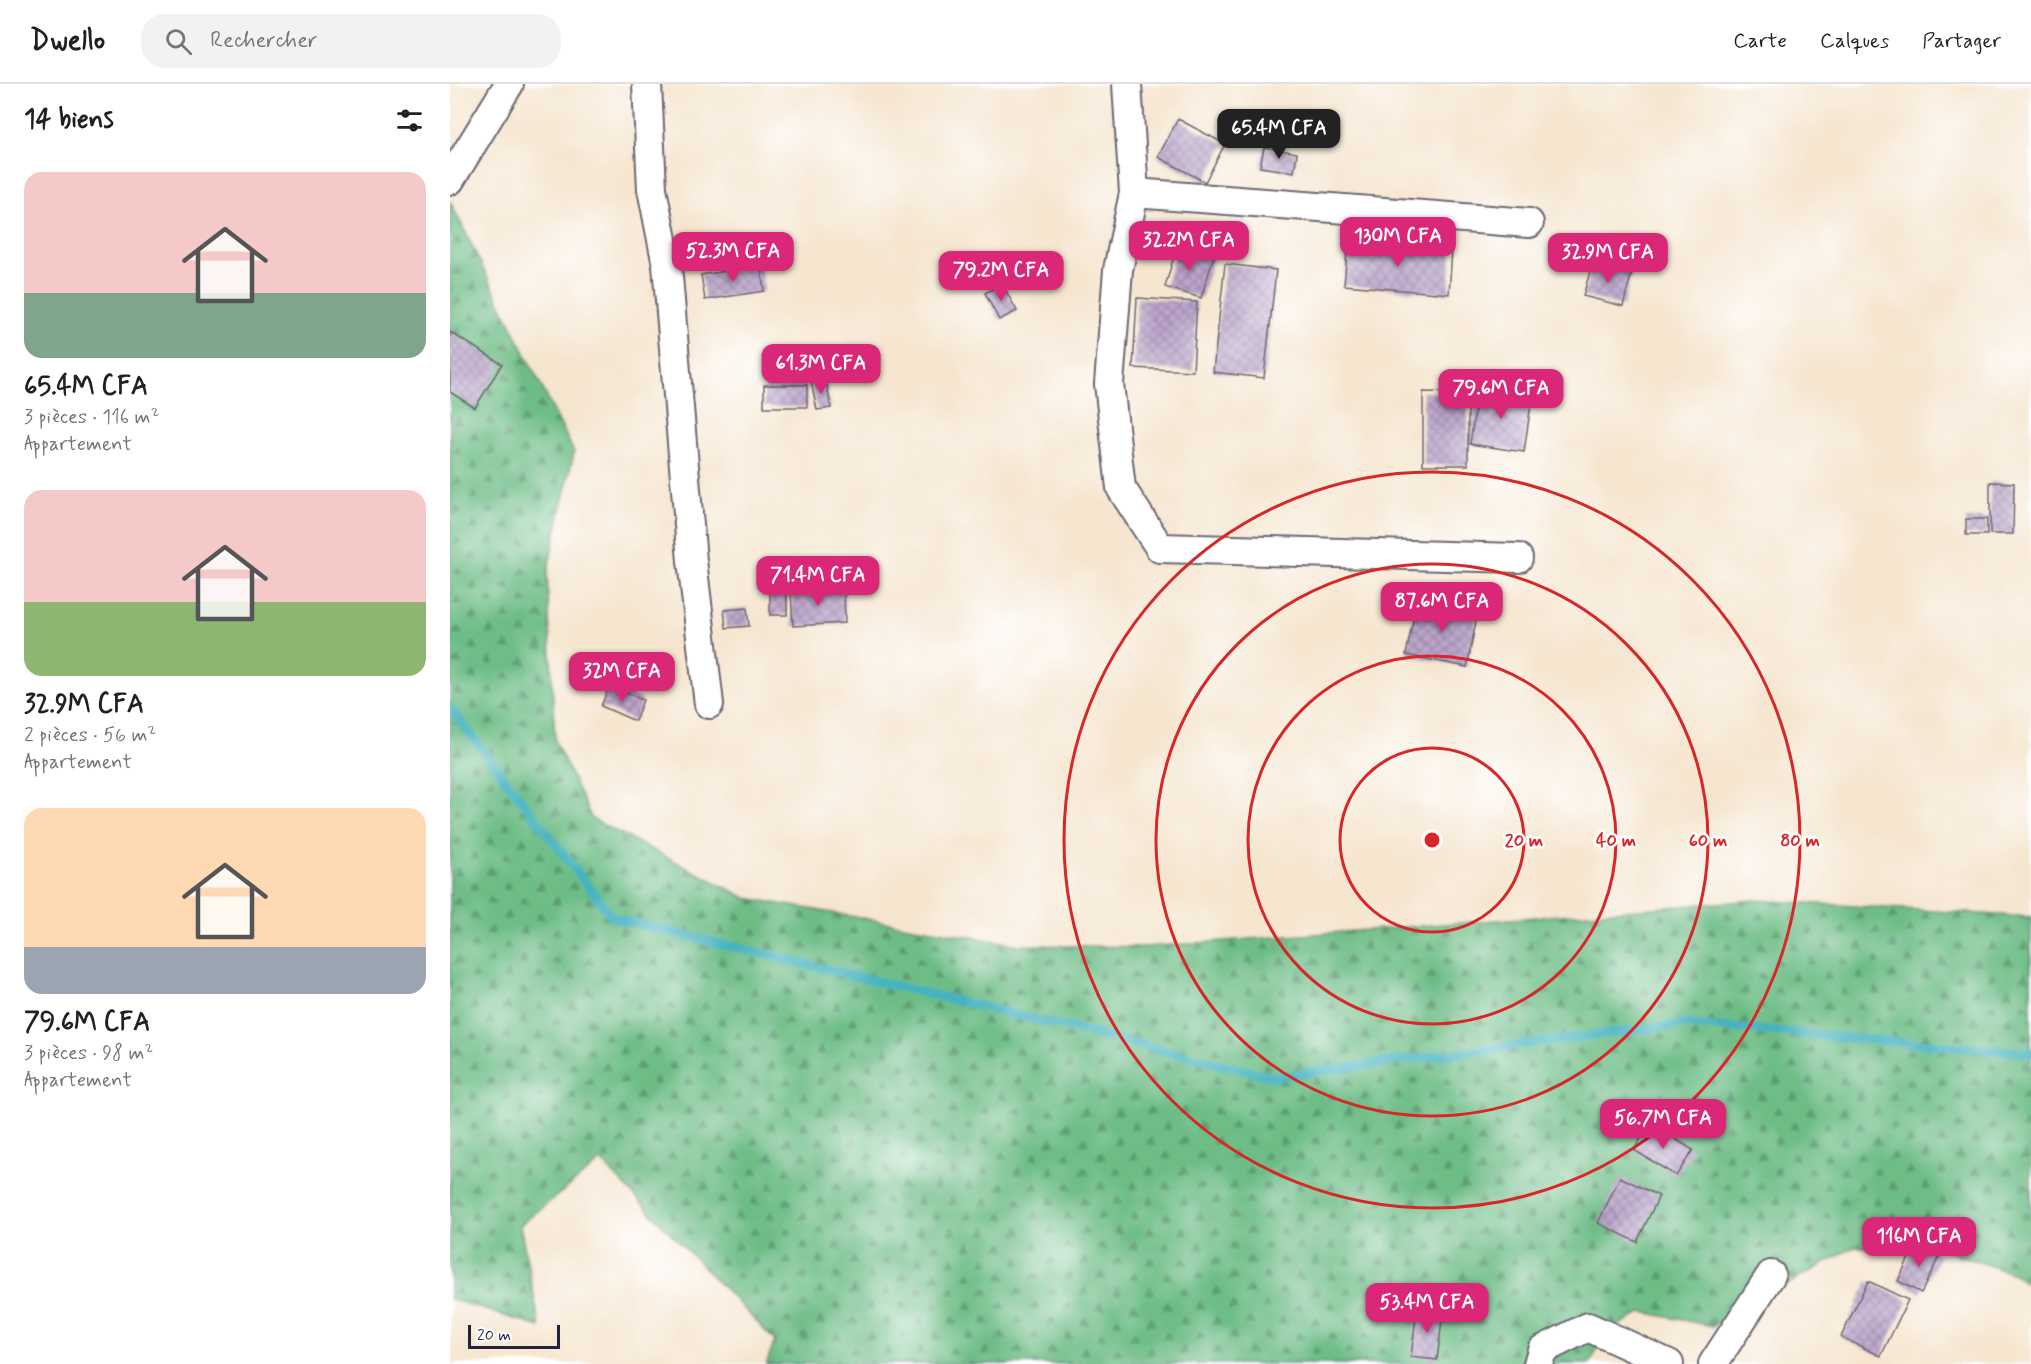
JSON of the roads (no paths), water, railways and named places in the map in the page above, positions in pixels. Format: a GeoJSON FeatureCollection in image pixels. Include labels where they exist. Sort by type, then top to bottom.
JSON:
{"type":"FeatureCollection","features":[{"type":"Feature","properties":{"kind":"street"},"geometry":{"type":"LineString","coordinates":[[450,180],[509,84]]}},
{"type":"Feature","properties":{"kind":"street"},"geometry":{"type":"LineString","coordinates":[[647,84],[652,189],[667,265],[692,561],[709,704]]}},
{"type":"Feature","properties":{"kind":"street"},"geometry":{"type":"LineString","coordinates":[[1127,84],[1134,193],[1119,270],[1109,384],[1120,488],[1160,548],[1518,558]]}},
{"type":"Feature","properties":{"kind":"street"},"geometry":{"type":"LineString","coordinates":[[1134,193],[1529,223]]}},
{"type":"Feature","properties":{"kind":"street"},"geometry":{"type":"LineString","coordinates":[[1713,1364],[1771,1275]]}},
{"type":"Feature","properties":{"kind":"street"},"geometry":{"type":"LineString","coordinates":[[1538,1364],[1542,1350],[1588,1327],[1669,1364]]}},
{"type":"Feature","properties":{"kind":"waterway"},"geometry":{"type":"LineString","coordinates":[[450,708],[613,918],[1274,1077],[1682,1024],[2031,1053]]}}]}
